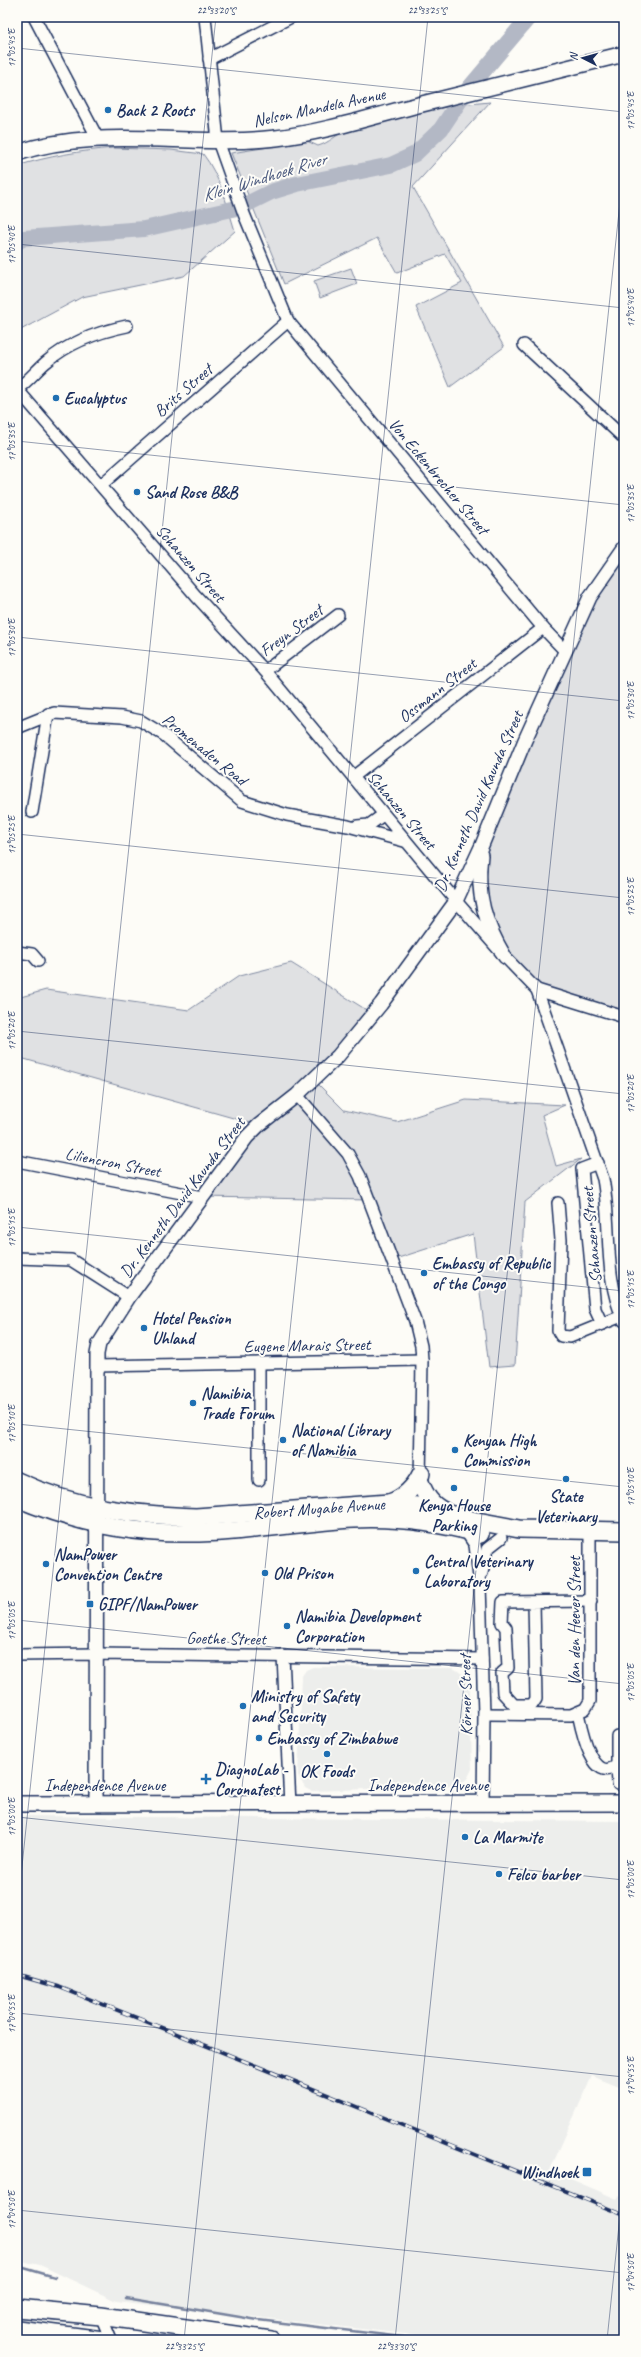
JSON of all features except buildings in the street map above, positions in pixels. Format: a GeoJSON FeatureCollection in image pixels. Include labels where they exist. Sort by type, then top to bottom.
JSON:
{"type":"FeatureCollection","features":[{"type":"Feature","properties":{"kind":"main road","name":"Nelson Mandela Avenue"},"geometry":{"type":"LineString","coordinates":[[17,153],[38,146],[98,139],[218,141],[279,137],[337,125],[624,54]]}},
{"type":"Feature","properties":{"kind":"main road"},"geometry":{"type":"LineString","coordinates":[[389,1503],[399,1498],[414,1486],[420,1478],[435,1507],[448,1513]]}},
{"type":"Feature","properties":{"kind":"main road","name":"Robert Mugabe Avenue"},"geometry":{"type":"LineString","coordinates":[[17,1481],[97,1516],[152,1532],[182,1533],[355,1519],[434,1524],[501,1538],[541,1542],[591,1537],[624,1531]]}},
{"type":"Feature","properties":{"kind":"main road","name":"Robert Mugabe Avenue"},"geometry":{"type":"LineString","coordinates":[[17,1498],[55,1513],[97,1516],[196,1516],[389,1503],[417,1506],[472,1520],[519,1529],[624,1542]]}},
{"type":"Feature","properties":{"kind":"main road","name":"Independence Avenue"},"geometry":{"type":"LineString","coordinates":[[17,1804],[290,1805],[624,1803]]}},
{"type":"Feature","properties":{"kind":"main road"},"geometry":{"type":"LineString","coordinates":[[17,2308],[101,2316],[271,2340]]}},
{"type":"Feature","properties":{"kind":"main road"},"geometry":{"type":"LineString","coordinates":[[17,2329],[103,2340]]}},
{"type":"Feature","properties":{"kind":"street"},"geometry":{"type":"LineString","coordinates":[[34,17],[98,139]]}},
{"type":"Feature","properties":{"kind":"street"},"geometry":{"type":"LineString","coordinates":[[205,17],[218,141]]}},
{"type":"Feature","properties":{"kind":"street"},"geometry":{"type":"LineString","coordinates":[[209,59],[291,17]]}},
{"type":"Feature","properties":{"kind":"street","name":"Von Eckenbrecher Street"},"geometry":{"type":"LineString","coordinates":[[218,141],[244,214],[288,321],[543,628],[565,651]]}},
{"type":"Feature","properties":{"kind":"street","name":"Brits Street"},"geometry":{"type":"LineString","coordinates":[[101,485],[288,321]]}},
{"type":"Feature","properties":{"kind":"street"},"geometry":{"type":"LineString","coordinates":[[17,389],[28,382],[46,363],[77,342],[104,330],[127,326]]}},
{"type":"Feature","properties":{"kind":"street"},"geometry":{"type":"LineString","coordinates":[[524,345],[624,438]]}},
{"type":"Feature","properties":{"kind":"street","name":"Schanzen Street"},"geometry":{"type":"LineString","coordinates":[[17,389],[196,596],[265,671],[383,816],[456,901],[505,957],[538,990],[598,1163],[608,1204],[612,1286],[623,1319]]}},
{"type":"Feature","properties":{"kind":"street","name":"Dr. Kenneth David Kaunda Street"},"geometry":{"type":"LineString","coordinates":[[96,1804],[97,1366],[99,1344],[129,1297],[202,1197],[259,1125],[297,1095],[338,1056],[378,1008],[456,901],[482,845],[525,740],[590,597],[624,548]]}},
{"type":"Feature","properties":{"kind":"street","name":"Freyn Street"},"geometry":{"type":"LineString","coordinates":[[265,671],[338,615]]}},
{"type":"Feature","properties":{"kind":"street","name":"Ossmann Street"},"geometry":{"type":"LineString","coordinates":[[353,778],[543,628]]}},
{"type":"Feature","properties":{"kind":"street"},"geometry":{"type":"LineString","coordinates":[[32,812],[48,714]]}},
{"type":"Feature","properties":{"kind":"street","name":"Promenaden Road"},"geometry":{"type":"LineString","coordinates":[[17,728],[48,714],[91,715],[141,721],[164,735],[242,801],[287,815],[348,826],[404,841]]}},
{"type":"Feature","properties":{"kind":"street","name":"Promenaden Road"},"geometry":{"type":"LineString","coordinates":[[348,826],[369,825],[383,816]]}},
{"type":"Feature","properties":{"kind":"street"},"geometry":{"type":"LineString","coordinates":[[482,845],[478,878],[481,902],[492,935],[505,957]]}},
{"type":"Feature","properties":{"kind":"street"},"geometry":{"type":"LineString","coordinates":[[17,952],[32,954],[38,961]]}},
{"type":"Feature","properties":{"kind":"street"},"geometry":{"type":"LineString","coordinates":[[538,990],[624,1017]]}},
{"type":"Feature","properties":{"kind":"street"},"geometry":{"type":"LineString","coordinates":[[297,1095],[348,1154],[360,1176],[422,1346],[420,1478],[417,1506],[419,1513],[424,1519],[434,1524]]}},
{"type":"Feature","properties":{"kind":"street","name":"Liliencron Street"},"geometry":{"type":"LineString","coordinates":[[17,1161],[202,1197]]}},
{"type":"Feature","properties":{"kind":"street"},"geometry":{"type":"LineString","coordinates":[[598,1163],[582,1169],[595,1309],[602,1324]]}},
{"type":"Feature","properties":{"kind":"street"},"geometry":{"type":"LineString","coordinates":[[558,1203],[561,1240],[559,1334],[570,1337],[602,1324],[623,1319]]}},
{"type":"Feature","properties":{"kind":"street"},"geometry":{"type":"LineString","coordinates":[[17,1258],[71,1260],[129,1297]]}},
{"type":"Feature","properties":{"kind":"street","name":"Eugene Marais Street"},"geometry":{"type":"LineString","coordinates":[[97,1366],[422,1360]]}},
{"type":"Feature","properties":{"kind":"street"},"geometry":{"type":"LineString","coordinates":[[259,1363],[259,1480]]}},
{"type":"Feature","properties":{"kind":"street","name":"Körner Street"},"geometry":{"type":"LineString","coordinates":[[465,1530],[475,1545],[480,1585],[484,1714],[483,1804]]}},
{"type":"Feature","properties":{"kind":"street","name":"Van den Heever Street"},"geometry":{"type":"LineString","coordinates":[[582,1711],[590,1701],[591,1537]]}},
{"type":"Feature","properties":{"kind":"street","name":"Körner Street"},"geometry":{"type":"LineString","coordinates":[[480,1585],[487,1549],[501,1538]]}},
{"type":"Feature","properties":{"kind":"street"},"geometry":{"type":"LineString","coordinates":[[534,1602],[536,1698],[532,1705],[514,1705],[502,1694],[502,1673],[508,1668],[506,1628],[502,1623],[502,1605],[506,1601],[591,1601]]}},
{"type":"Feature","properties":{"kind":"street","name":"Goethe Street"},"geometry":{"type":"LineString","coordinates":[[17,1655],[97,1654],[482,1659]]}},
{"type":"Feature","properties":{"kind":"street"},"geometry":{"type":"LineString","coordinates":[[284,1656],[290,1805]]}},
{"type":"Feature","properties":{"kind":"street"},"geometry":{"type":"LineString","coordinates":[[484,1714],[582,1711],[587,1748],[596,1764],[603,1768],[614,1767],[617,1764]]}},
{"type":"Feature","properties":{"kind":"street"},"geometry":{"type":"LineString","coordinates":[[617,1736],[618,1784]]}},
{"type":"Feature","properties":{"kind":"street"},"geometry":{"type":"LineString","coordinates":[[101,2316],[111,2340]]}},
{"type":"Feature","properties":{"kind":"shaded area"},"geometry":{"type":"Polygon","coordinates":[[[490,102],[413,187],[504,347],[450,387],[416,307],[462,283],[445,254],[397,273],[377,238],[284,284],[231,153],[307,141],[318,146],[326,143],[347,130],[382,120],[454,106],[490,102]]]}},
{"type":"Feature","properties":{"kind":"shaded area"},"geometry":{"type":"Polygon","coordinates":[[[113,148],[171,150],[203,154],[218,181],[235,231],[184,276],[82,297],[17,332],[17,166],[65,154],[113,148]]]}},
{"type":"Feature","properties":{"kind":"shaded area"},"geometry":{"type":"Polygon","coordinates":[[[351,268],[357,284],[320,298],[314,281],[351,268]]]}},
{"type":"Feature","properties":{"kind":"shaded area"},"geometry":{"type":"Polygon","coordinates":[[[624,552],[624,1017],[537,990],[492,935],[482,845],[590,597],[624,552]]]}},
{"type":"Feature","properties":{"kind":"shaded area"},"geometry":{"type":"Polygon","coordinates":[[[291,963],[373,1014],[314,1080],[344,1110],[397,1122],[466,1100],[565,1105],[542,1115],[556,1166],[581,1159],[525,1202],[515,1365],[489,1367],[473,1234],[392,1260],[369,1200],[202,1197],[258,1125],[17,1057],[17,998],[46,990],[189,1010],[239,976],[291,963]]]}},
{"type":"Feature","properties":{"kind":"shaded area"},"geometry":{"type":"Polygon","coordinates":[[[313,1667],[453,1668],[458,1671],[466,1677],[470,1688],[472,1769],[467,1779],[457,1786],[311,1791],[305,1788],[298,1775],[302,1676],[306,1670],[313,1667]]]}},
{"type":"Feature","properties":{"kind":"shaded area"},"geometry":{"type":"Polygon","coordinates":[[[17,1816],[624,1821],[624,2089],[592,2076],[550,2170],[617,2199],[619,2196],[624,2198],[624,2340],[433,2340],[405,2334],[116,2301],[40,2265],[17,2260],[17,1816]]]}},
{"type":"Feature","properties":{"kind":"waterway","name":"Klein Windhoek River"},"geometry":{"type":"LineString","coordinates":[[17,242],[24,238],[144,229],[241,207],[271,192],[297,184],[391,165],[415,154],[441,129],[465,93],[529,17]]}},
{"type":"Feature","properties":{"kind":"waterway"},"geometry":{"type":"LineString","coordinates":[[17,2266],[55,2277]]}},
{"type":"Feature","properties":{"kind":"waterway"},"geometry":{"type":"LineString","coordinates":[[126,2298],[258,2320],[428,2340]]}},
{"type":"Feature","properties":{"kind":"railway"},"geometry":{"type":"LineString","coordinates":[[17,1975],[59,1987],[624,2215]]}},
{"type":"Feature","properties":{"kind":"place","name":"Back 2 Roots"},"geometry":{"type":"Point","coordinates":[108,110]}},
{"type":"Feature","properties":{"kind":"place","name":"Eucalyptus"},"geometry":{"type":"Point","coordinates":[56,398]}},
{"type":"Feature","properties":{"kind":"place","name":"Sand Rose B&B"},"geometry":{"type":"Point","coordinates":[137,492]}},
{"type":"Feature","properties":{"kind":"place","name":"Embassy of Republic of the Congo"},"geometry":{"type":"Point","coordinates":[424,1273]}},
{"type":"Feature","properties":{"kind":"place","name":"Hotel Pension Uhland"},"geometry":{"type":"Point","coordinates":[144,1328]}},
{"type":"Feature","properties":{"kind":"place","name":"Namibia Trade Forum"},"geometry":{"type":"Point","coordinates":[193,1403]}},
{"type":"Feature","properties":{"kind":"place","name":"National Library of Namibia"},"geometry":{"type":"Point","coordinates":[283,1440]}},
{"type":"Feature","properties":{"kind":"place","name":"Kenyan High Commission"},"geometry":{"type":"Point","coordinates":[455,1450]}},
{"type":"Feature","properties":{"kind":"place","name":"State Veterinary"},"geometry":{"type":"Point","coordinates":[566,1479]}},
{"type":"Feature","properties":{"kind":"place","name":"Kenya House Parking"},"geometry":{"type":"Point","coordinates":[454,1488]}},
{"type":"Feature","properties":{"kind":"place","name":"NamPower Convention Centre"},"geometry":{"type":"Point","coordinates":[46,1564]}},
{"type":"Feature","properties":{"kind":"place","name":"Central Veterinary Laboratory"},"geometry":{"type":"Point","coordinates":[416,1571]}},
{"type":"Feature","properties":{"kind":"place","name":"Old Prison"},"geometry":{"type":"Point","coordinates":[265,1573]}},
{"type":"Feature","properties":{"kind":"place","name":"GIPF/NamPower"},"geometry":{"type":"Point","coordinates":[90,1604]}},
{"type":"Feature","properties":{"kind":"place","name":"Namibia Development Corporation"},"geometry":{"type":"Point","coordinates":[287,1626]}},
{"type":"Feature","properties":{"kind":"place","name":"Ministry of Safety and Security"},"geometry":{"type":"Point","coordinates":[243,1706]}},
{"type":"Feature","properties":{"kind":"place","name":"Embassy of Zimbabwe"},"geometry":{"type":"Point","coordinates":[259,1738]}},
{"type":"Feature","properties":{"kind":"place","name":"OK Foods"},"geometry":{"type":"Point","coordinates":[327,1754]}},
{"type":"Feature","properties":{"kind":"place","name":"DiagnoLab - Coronatest"},"geometry":{"type":"Point","coordinates":[206,1779]}},
{"type":"Feature","properties":{"kind":"place","name":"La Marmite"},"geometry":{"type":"Point","coordinates":[465,1837]}},
{"type":"Feature","properties":{"kind":"place","name":"Felco barber"},"geometry":{"type":"Point","coordinates":[499,1874]}},
{"type":"Feature","properties":{"kind":"place","name":"Windhoek"},"geometry":{"type":"Point","coordinates":[587,2172]}}]}
